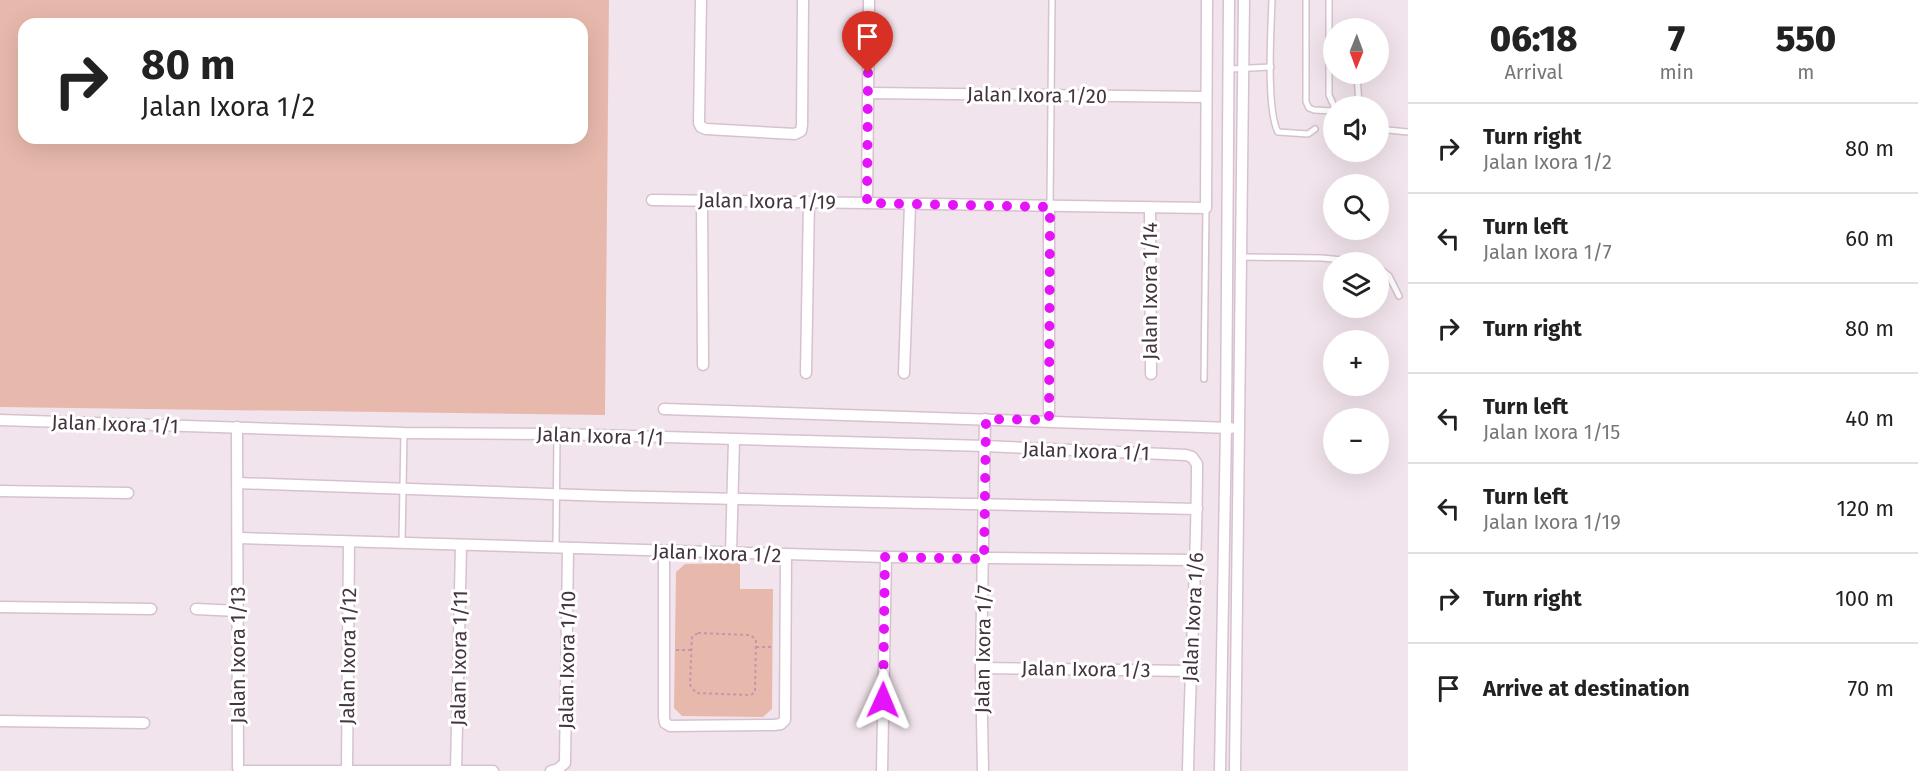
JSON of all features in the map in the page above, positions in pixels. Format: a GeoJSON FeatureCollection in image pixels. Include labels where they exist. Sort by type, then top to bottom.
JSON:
{"type":"FeatureCollection","features":[{"type":"Feature","properties":{"kind":"street"},"geometry":{"type":"LineString","coordinates":[[701,0],[700,127],[795,134],[801,131],[802,125],[803,0]]}},
{"type":"Feature","properties":{"kind":"street"},"geometry":{"type":"LineString","coordinates":[[867,203],[869,0]]}},
{"type":"Feature","properties":{"kind":"street"},"geometry":{"type":"LineString","coordinates":[[1206,208],[1208,0]]}},
{"type":"Feature","properties":{"kind":"street"},"geometry":{"type":"LineString","coordinates":[[1220,771],[1226,428],[1229,0]]}},
{"type":"Feature","properties":{"kind":"street"},"geometry":{"type":"LineString","coordinates":[[1235,771],[1244,0]]}},
{"type":"Feature","properties":{"kind":"street","name":"Jalan Ixora 1/20"},"geometry":{"type":"LineString","coordinates":[[868,93],[1206,97]]}},
{"type":"Feature","properties":{"kind":"street","name":"Jalan Ixora 1/19"},"geometry":{"type":"LineString","coordinates":[[652,200],[1206,208]]}},
{"type":"Feature","properties":{"kind":"street"},"geometry":{"type":"LineString","coordinates":[[702,200],[703,365]]}},
{"type":"Feature","properties":{"kind":"street"},"geometry":{"type":"LineString","coordinates":[[806,373],[810,202]]}},
{"type":"Feature","properties":{"kind":"street"},"geometry":{"type":"LineString","coordinates":[[904,373],[910,205]]}},
{"type":"Feature","properties":{"kind":"street"},"geometry":{"type":"LineString","coordinates":[[1049,420],[1050,207]]}},
{"type":"Feature","properties":{"kind":"street","name":"Jalan Ixora 1/14"},"geometry":{"type":"LineString","coordinates":[[1150,208],[1151,374]]}},
{"type":"Feature","properties":{"kind":"street"},"geometry":{"type":"LineString","coordinates":[[664,409],[1240,428]]}},
{"type":"Feature","properties":{"kind":"street","name":"Jalan Ixora 1/7"},"geometry":{"type":"LineString","coordinates":[[983,771],[981,668],[986,419]]}},
{"type":"Feature","properties":{"kind":"street","name":"Jalan Ixora 1/1"},"geometry":{"type":"LineString","coordinates":[[0,420],[404,433],[557,434],[985,446],[1186,455],[1192,457],[1197,464]]}},
{"type":"Feature","properties":{"kind":"street","name":"Jalan Ixora 1/13"},"geometry":{"type":"LineString","coordinates":[[237,427],[238,768],[241,771]]}},
{"type":"Feature","properties":{"kind":"street"},"geometry":{"type":"LineString","coordinates":[[731,553],[734,440]]}},
{"type":"Feature","properties":{"kind":"street","name":"Jalan Ixora 1/6"},"geometry":{"type":"LineString","coordinates":[[1188,771],[1190,671],[1197,560],[1197,464]]}},
{"type":"Feature","properties":{"kind":"street"},"geometry":{"type":"LineString","coordinates":[[238,483],[732,500],[1197,510]]}},
{"type":"Feature","properties":{"kind":"street"},"geometry":{"type":"LineString","coordinates":[[0,491],[128,493]]}},
{"type":"Feature","properties":{"kind":"street","name":"Jalan Ixora 1/2"},"geometry":{"type":"LineString","coordinates":[[238,538],[786,555],[1197,560]]}},
{"type":"Feature","properties":{"kind":"street","name":"Jalan Ixora 1/12"},"geometry":{"type":"LineString","coordinates":[[347,770],[349,543]]}},
{"type":"Feature","properties":{"kind":"street","name":"Jalan Ixora 1/11"},"geometry":{"type":"LineString","coordinates":[[456,770],[461,546]]}},
{"type":"Feature","properties":{"kind":"street","name":"Jalan Ixora 1/10"},"geometry":{"type":"LineString","coordinates":[[555,770],[565,763],[568,548]]}},
{"type":"Feature","properties":{"kind":"street"},"geometry":{"type":"LineString","coordinates":[[664,551],[665,723],[670,726],[774,725],[781,724],[784,720],[786,555]]}},
{"type":"Feature","properties":{"kind":"street"},"geometry":{"type":"LineString","coordinates":[[882,771],[885,557]]}},
{"type":"Feature","properties":{"kind":"street"},"geometry":{"type":"LineString","coordinates":[[0,607],[151,609]]}},
{"type":"Feature","properties":{"kind":"street"},"geometry":{"type":"LineString","coordinates":[[196,609],[238,611]]}},
{"type":"Feature","properties":{"kind":"street","name":"Jalan Ixora 1/3"},"geometry":{"type":"LineString","coordinates":[[981,668],[1190,671]]}},
{"type":"Feature","properties":{"kind":"street"},"geometry":{"type":"LineString","coordinates":[[0,721],[144,723]]}},
{"type":"Feature","properties":{"kind":"street"},"geometry":{"type":"LineString","coordinates":[[241,771],[493,771]]}},
{"type":"Feature","properties":{"kind":"lane"},"geometry":{"type":"LineString","coordinates":[[1050,207],[1052,0]]}},
{"type":"Feature","properties":{"kind":"lane"},"geometry":{"type":"LineString","coordinates":[[1272,0],[1273,124],[1278,132],[1308,134],[1315,129]]}},
{"type":"Feature","properties":{"kind":"lane"},"geometry":{"type":"LineString","coordinates":[[1306,0],[1306,102],[1309,108],[1323,110]]}},
{"type":"Feature","properties":{"kind":"lane"},"geometry":{"type":"LineString","coordinates":[[1329,0],[1330,18]]}},
{"type":"Feature","properties":{"kind":"lane"},"geometry":{"type":"LineString","coordinates":[[1230,69],[1271,67]]}},
{"type":"Feature","properties":{"kind":"lane"},"geometry":{"type":"LineString","coordinates":[[1389,130],[1408,132]]}},
{"type":"Feature","properties":{"kind":"lane"},"geometry":{"type":"LineString","coordinates":[[1204,379],[1206,208]]}},
{"type":"Feature","properties":{"kind":"lane"},"geometry":{"type":"LineString","coordinates":[[1242,257],[1323,258]]}},
{"type":"Feature","properties":{"kind":"lane"},"geometry":{"type":"LineString","coordinates":[[1389,276],[1399,296]]}},
{"type":"Feature","properties":{"kind":"lane"},"geometry":{"type":"LineString","coordinates":[[402,544],[404,433]]}},
{"type":"Feature","properties":{"kind":"lane"},"geometry":{"type":"LineString","coordinates":[[556,548],[557,434]]}},
{"type":"Feature","properties":{"kind":"path"},"geometry":{"type":"LineString","coordinates":[[698,633],[749,634],[756,639],[756,647],[755,692],[751,694],[696,693],[692,690],[690,685],[692,637],[698,633]]}},
{"type":"Feature","properties":{"kind":"path"},"geometry":{"type":"LineString","coordinates":[[756,647],[784,647]]}},
{"type":"Feature","properties":{"kind":"path"},"geometry":{"type":"LineString","coordinates":[[663,650],[691,650]]}},
{"type":"Feature","properties":{"kind":"shaded area"},"geometry":{"type":"Polygon","coordinates":[[[0,0],[609,0],[605,415],[0,407],[0,0]]]}},
{"type":"Feature","properties":{"kind":"shaded area"},"geometry":{"type":"Polygon","coordinates":[[[740,563],[740,589],[773,589],[772,709],[763,717],[682,716],[674,708],[676,572],[685,564],[740,563]]]}},
{"type":"Feature","properties":{"kind":"route"},"geometry":{"type":"LineString","coordinates":[[868,73],[867,203],[1050,207],[1049,420],[986,419],[984,559],[885,557],[883,700]]}}]}
